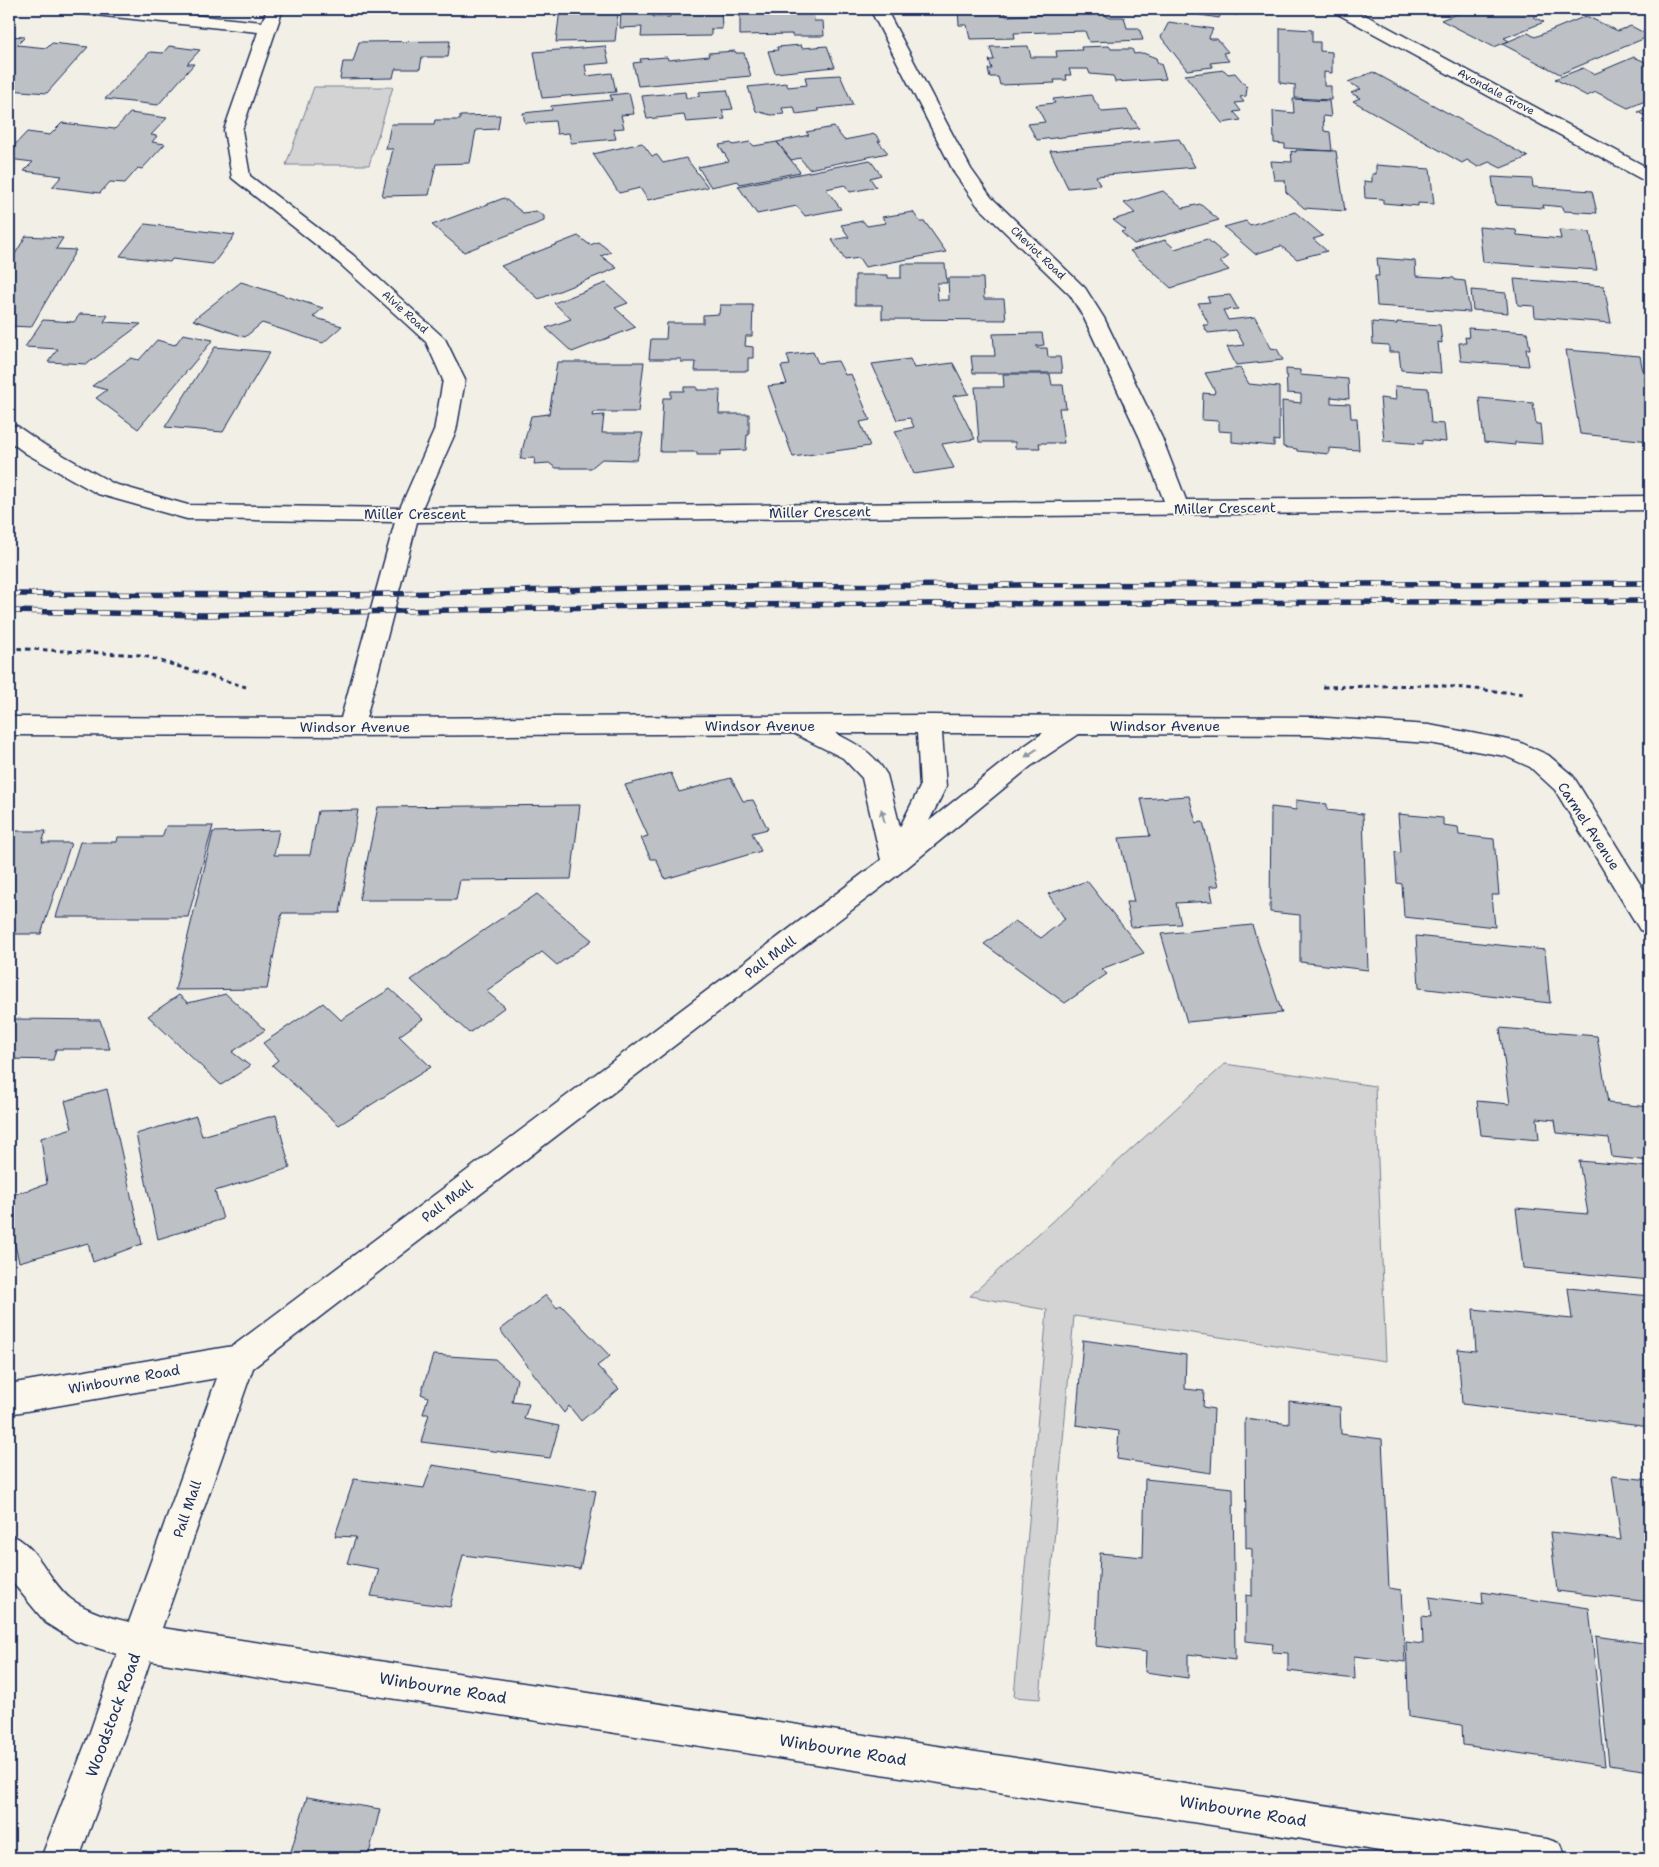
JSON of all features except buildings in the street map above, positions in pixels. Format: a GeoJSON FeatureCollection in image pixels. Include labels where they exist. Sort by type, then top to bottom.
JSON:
{"type":"FeatureCollection","features":[{"type":"Feature","properties":{"kind":"street"},"geometry":{"type":"LineString","coordinates":[[85,9],[268,28]]}},
{"type":"Feature","properties":{"kind":"street","name":"Alvie Road"},"geometry":{"type":"LineString","coordinates":[[275,9],[233,130],[241,178],[346,259],[435,339],[454,380],[445,432],[408,515],[351,727]]}},
{"type":"Feature","properties":{"kind":"street","name":"Cheviot Road"},"geometry":{"type":"LineString","coordinates":[[878,9],[962,170],[984,201],[1078,292],[1094,318],[1150,438],[1178,508]]}},
{"type":"Feature","properties":{"kind":"street","name":"Avondale Grove"},"geometry":{"type":"LineString","coordinates":[[1342,9],[1650,176]]}},
{"type":"Feature","properties":{"kind":"street","name":"Miller Crescent"},"geometry":{"type":"LineString","coordinates":[[9,431],[35,449],[106,489],[187,512],[408,515],[1650,503]]}},
{"type":"Feature","properties":{"kind":"street","name":"Windsor Avenue"},"geometry":{"type":"LineString","coordinates":[[9,726],[351,727],[929,724],[1312,726],[1429,734],[1510,748]]}},
{"type":"Feature","properties":{"kind":"street","name":"Pall Mall"},"geometry":{"type":"LineString","coordinates":[[895,863],[933,788],[929,724]]}},
{"type":"Feature","properties":{"kind":"street"},"geometry":{"type":"LineString","coordinates":[[796,726],[852,752],[874,775],[895,863]]}},
{"type":"Feature","properties":{"kind":"street","name":"Pall Mall"},"geometry":{"type":"LineString","coordinates":[[139,1642],[240,1358],[895,863],[1022,760],[1072,726]]}},
{"type":"Feature","properties":{"kind":"street","name":"Carmel Avenue"},"geometry":{"type":"LineString","coordinates":[[1510,748],[1539,762],[1564,783],[1650,923]]}},
{"type":"Feature","properties":{"kind":"street","name":"Winbourne Road"},"geometry":{"type":"LineString","coordinates":[[9,1399],[240,1358]]}},
{"type":"Feature","properties":{"kind":"street","name":"Woodstock Road"},"geometry":{"type":"LineString","coordinates":[[9,1551],[58,1611],[88,1628],[139,1642],[108,1732],[60,1858]]}},
{"type":"Feature","properties":{"kind":"street","name":"Winbourne Road"},"geometry":{"type":"LineString","coordinates":[[139,1642],[1547,1858]]}},
{"type":"Feature","properties":{"kind":"path"},"geometry":{"type":"LineString","coordinates":[[9,648],[141,655],[249,688]]}},
{"type":"Feature","properties":{"kind":"shaded area"},"geometry":{"type":"Polygon","coordinates":[[[314,87],[393,87],[369,165],[286,165],[314,87]]]}},
{"type":"Feature","properties":{"kind":"shaded area"},"geometry":{"type":"Polygon","coordinates":[[[1225,1064],[1375,1086],[1386,1361],[1074,1316],[1040,1699],[1014,1697],[1047,1310],[970,1296],[1225,1064]]]}},
{"type":"Feature","properties":{"kind":"railway"},"geometry":{"type":"LineString","coordinates":[[9,594],[348,595],[722,586],[1650,583]]}},
{"type":"Feature","properties":{"kind":"railway"},"geometry":{"type":"LineString","coordinates":[[9,611],[205,615],[695,605],[1650,601]]}}]}
